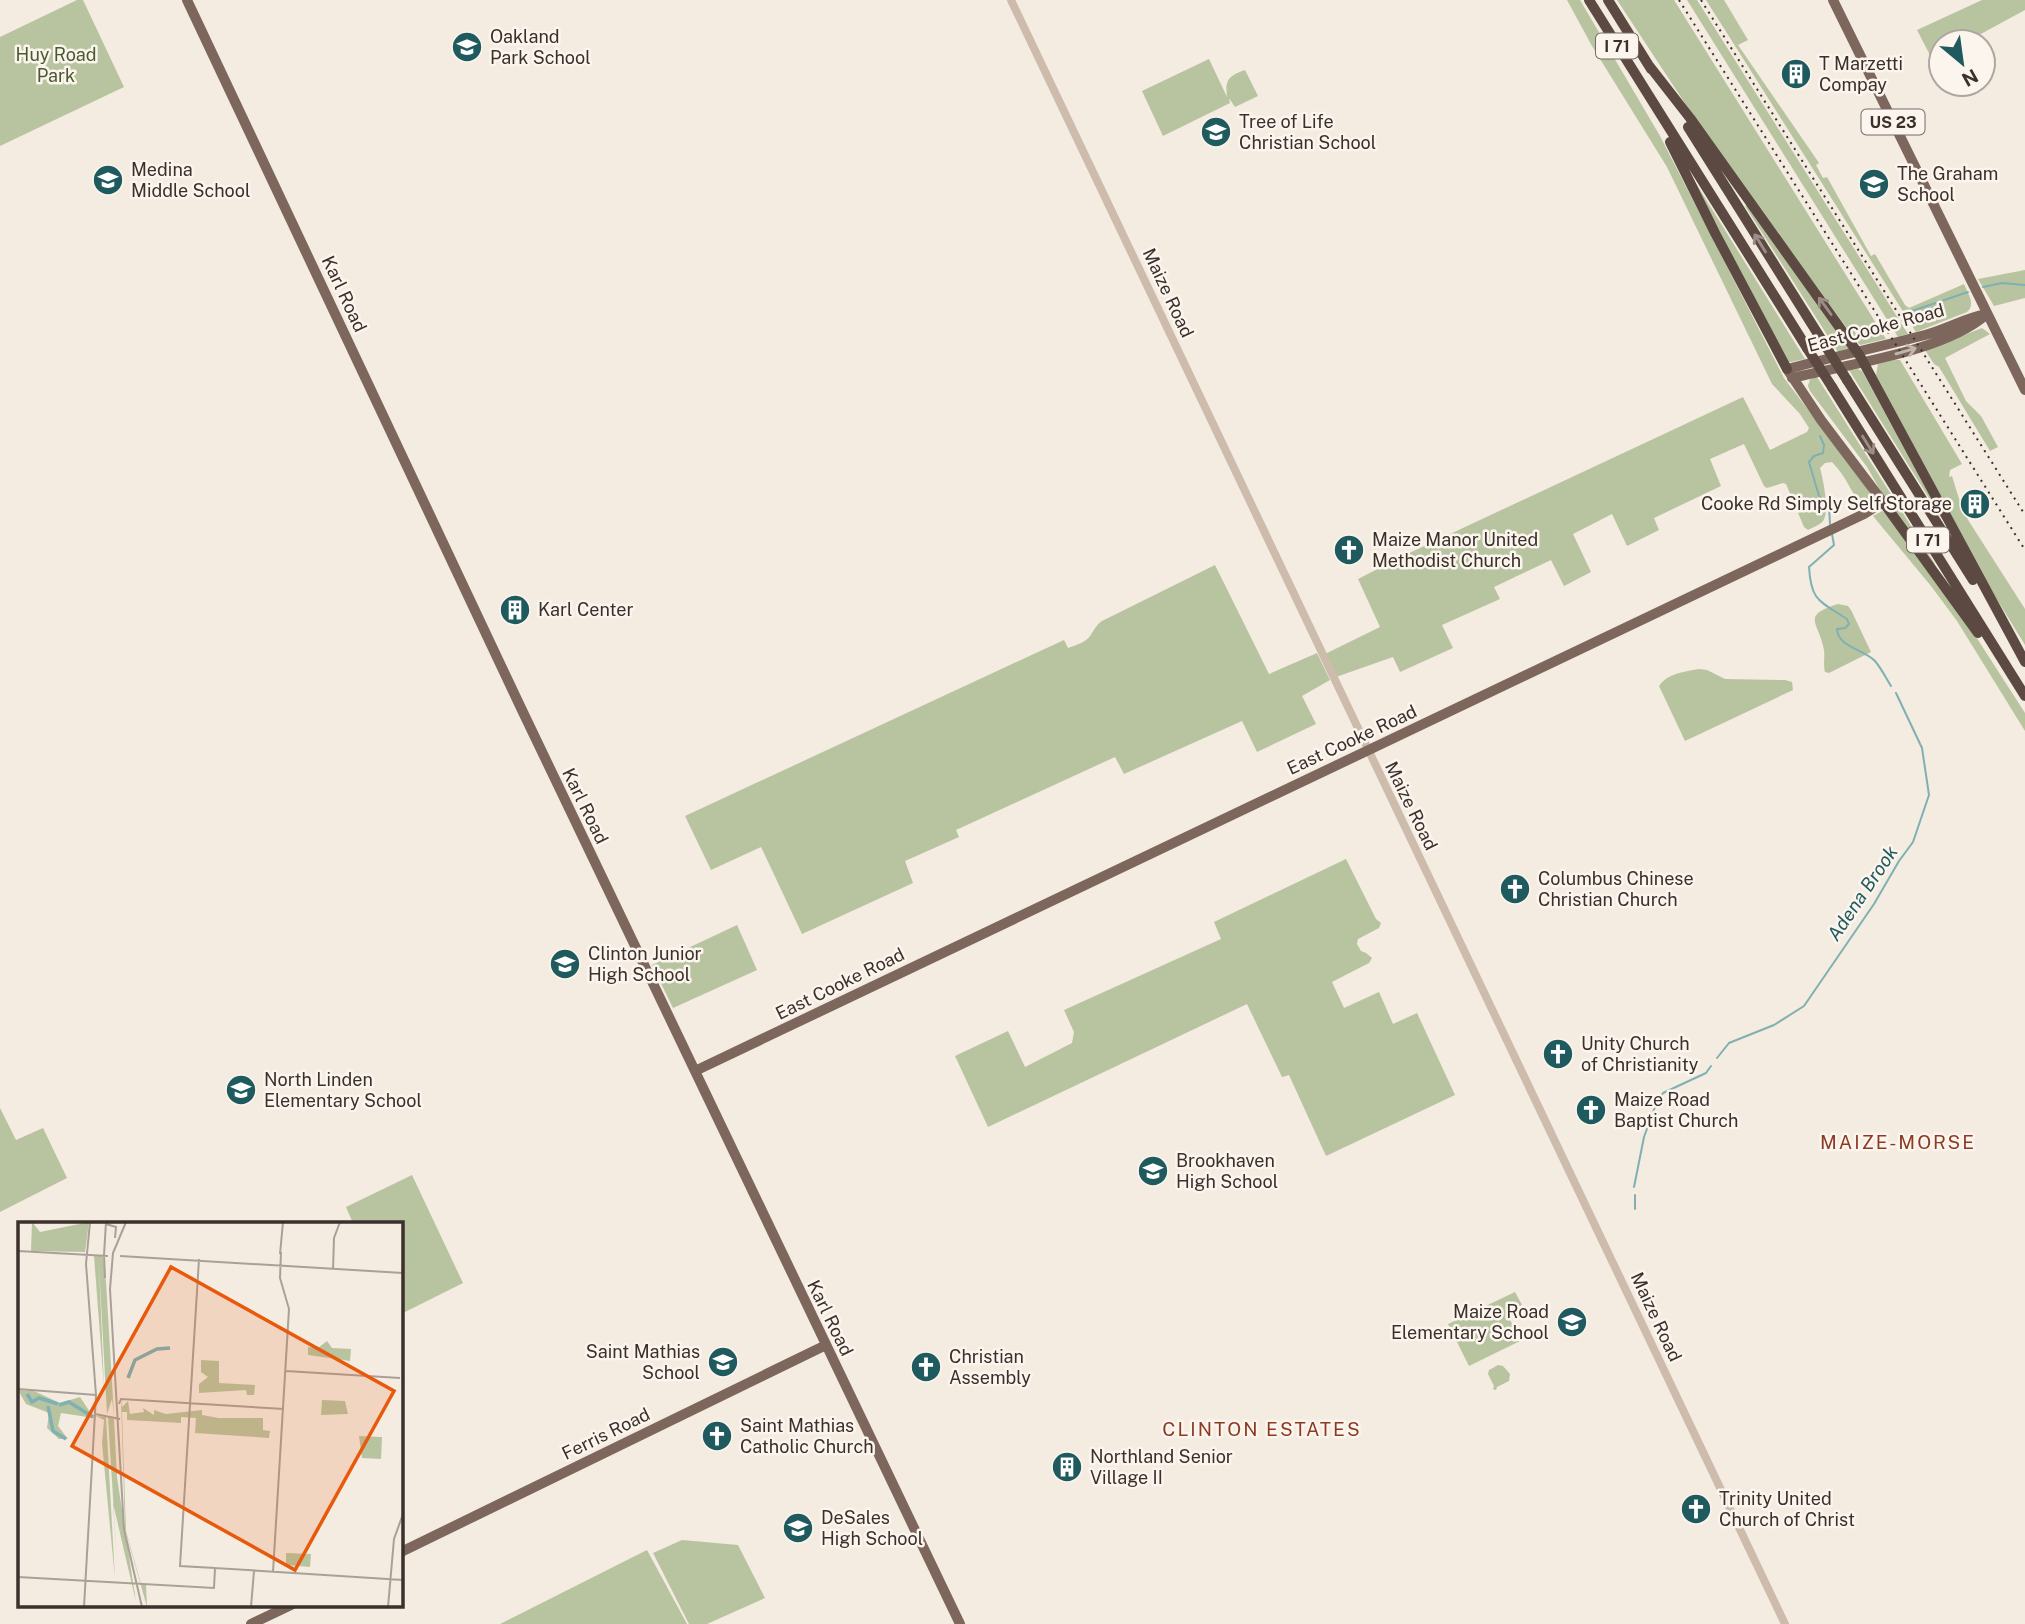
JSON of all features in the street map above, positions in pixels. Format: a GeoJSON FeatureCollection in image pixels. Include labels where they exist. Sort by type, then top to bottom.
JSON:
{"type":"FeatureCollection","features":[{"type":"Feature","properties":{"kind":"highway","name":"I 71"},"geometry":{"type":"LineString","coordinates":[[1589,0],[2024,695]]}},
{"type":"Feature","properties":{"kind":"highway","name":"I 71"},"geometry":{"type":"LineString","coordinates":[[1608,0],[2025,663]]}},
{"type":"Feature","properties":{"kind":"highway"},"geometry":{"type":"LineString","coordinates":[[1647,63],[1690,118],[1861,357],[2025,663]]}},
{"type":"Feature","properties":{"kind":"highway"},"geometry":{"type":"LineString","coordinates":[[1646,92],[1715,233],[1789,374]]}},
{"type":"Feature","properties":{"kind":"highway"},"geometry":{"type":"LineString","coordinates":[[1883,502],[2024,695]]}},
{"type":"Feature","properties":{"kind":"main road","name":"Karl Road"},"geometry":{"type":"LineString","coordinates":[[187,0],[521,708],[960,1624]]}},
{"type":"Feature","properties":{"kind":"main road","name":"US 23"},"geometry":{"type":"LineString","coordinates":[[1833,0],[2025,390]]}},
{"type":"Feature","properties":{"kind":"main road","name":"East Cooke Road"},"geometry":{"type":"LineString","coordinates":[[1789,374],[1935,342],[1974,326],[1987,314]]}},
{"type":"Feature","properties":{"kind":"main road"},"geometry":{"type":"LineString","coordinates":[[1789,374],[1883,502]]}},
{"type":"Feature","properties":{"kind":"main road","name":"East Cooke Road"},"geometry":{"type":"LineString","coordinates":[[695,1071],[1826,532],[1883,502]]}},
{"type":"Feature","properties":{"kind":"main road","name":"Ferris Road"},"geometry":{"type":"LineString","coordinates":[[402,1552],[826,1345]]}},
{"type":"Feature","properties":{"kind":"main road"},"geometry":{"type":"LineString","coordinates":[[251,1624],[289,1606]]}},
{"type":"Feature","properties":{"kind":"street","name":"Maize Road"},"geometry":{"type":"LineString","coordinates":[[1011,0],[1785,1624]]}},
{"type":"Feature","properties":{"kind":"green space","name":"Huy Road Park"},"geometry":{"type":"Polygon","coordinates":[[[77,0],[83,0],[124,87],[0,146],[0,37],[77,0]]]}},
{"type":"Feature","properties":{"kind":"green space"},"geometry":{"type":"Polygon","coordinates":[[[1567,0],[1580,0],[1660,136],[1784,378],[1867,488],[1870,503],[1863,510],[1837,467],[1832,462],[1825,463],[1820,468],[1825,495],[1825,517],[1822,522],[1808,530],[1804,527],[1786,484],[1767,488],[1764,486],[1744,444],[1710,459],[1721,486],[1654,518],[1659,530],[1627,546],[1612,514],[1573,534],[1591,572],[1564,586],[1551,560],[1494,587],[1500,599],[1442,625],[1453,648],[1400,672],[1393,657],[1336,677],[1325,654],[1380,627],[1358,579],[1743,397],[1770,450],[1807,432],[1809,428],[1800,414],[1772,384],[1667,167],[1592,46],[1567,0]]]}},
{"type":"Feature","properties":{"kind":"green space"},"geometry":{"type":"Polygon","coordinates":[[[1617,0],[1674,0],[1886,339],[1860,345],[1855,339],[1723,161],[1617,0]]]}},
{"type":"Feature","properties":{"kind":"green space"},"geometry":{"type":"Polygon","coordinates":[[[1687,0],[1697,0],[1908,334],[1898,337],[1687,0]]]}},
{"type":"Feature","properties":{"kind":"green space"},"geometry":{"type":"Polygon","coordinates":[[[1706,0],[1724,0],[1748,40],[1738,45],[1819,163],[1816,165],[1823,178],[1827,177],[1871,256],[1875,254],[1905,305],[1909,308],[1964,284],[1971,302],[1967,312],[1916,332],[1706,0]]]}},
{"type":"Feature","properties":{"kind":"green space"},"geometry":{"type":"Polygon","coordinates":[[[1982,0],[2025,0],[2025,10],[1992,28],[1927,28],[1927,49],[1917,30],[1982,0]]]}},
{"type":"Feature","properties":{"kind":"green space"},"geometry":{"type":"Polygon","coordinates":[[[1209,59],[1227,97],[1229,79],[1245,70],[1258,96],[1235,107],[1229,98],[1230,103],[1163,136],[1142,91],[1209,59]]]}},
{"type":"Feature","properties":{"kind":"green space"},"geometry":{"type":"Polygon","coordinates":[[[1692,177],[1805,359],[1786,363],[1692,177]]]}},
{"type":"Feature","properties":{"kind":"green space"},"geometry":{"type":"Polygon","coordinates":[[[1747,205],[1851,348],[1838,352],[1745,206],[1747,205]]]}},
{"type":"Feature","properties":{"kind":"green space"},"geometry":{"type":"Polygon","coordinates":[[[2025,270],[2025,298],[1994,306],[1978,279],[2025,270]]]}},
{"type":"Feature","properties":{"kind":"green space"},"geometry":{"type":"Polygon","coordinates":[[[1982,328],[1990,334],[1945,358],[1966,401],[1981,416],[1998,447],[1990,451],[1939,367],[1925,350],[1982,328]]]}},
{"type":"Feature","properties":{"kind":"green space"},"geometry":{"type":"Polygon","coordinates":[[[1900,360],[1962,464],[1950,470],[1949,477],[1952,476],[1963,512],[2025,609],[2025,645],[1987,583],[1876,375],[1878,364],[1900,360]]]}},
{"type":"Feature","properties":{"kind":"green space"},"geometry":{"type":"Polygon","coordinates":[[[1849,370],[1862,371],[1949,530],[1849,370]]]}},
{"type":"Feature","properties":{"kind":"green space"},"geometry":{"type":"Polygon","coordinates":[[[1817,377],[1935,564],[1933,565],[1883,495],[1867,467],[1810,391],[1810,379],[1817,377]]]}},
{"type":"Feature","properties":{"kind":"green space"},"geometry":{"type":"Polygon","coordinates":[[[1882,511],[1887,514],[1960,612],[2025,713],[2025,731],[1957,621],[1873,516],[1882,511]]]}},
{"type":"Feature","properties":{"kind":"green space"},"geometry":{"type":"Polygon","coordinates":[[[1215,565],[1269,674],[1317,653],[1330,680],[1302,696],[1316,724],[1257,752],[1242,721],[1124,774],[1115,757],[956,830],[959,837],[905,861],[913,883],[802,934],[761,847],[711,870],[685,816],[1064,640],[1068,648],[1082,643],[1102,621],[1215,565]]]}},
{"type":"Feature","properties":{"kind":"green space"},"geometry":{"type":"Polygon","coordinates":[[[1838,604],[1848,606],[1851,610],[1871,652],[1829,673],[1825,672],[1824,650],[1815,621],[1819,612],[1838,604]]]}},
{"type":"Feature","properties":{"kind":"green space"},"geometry":{"type":"Polygon","coordinates":[[[1699,669],[1725,679],[1785,680],[1792,682],[1793,690],[1685,741],[1659,686],[1672,676],[1699,669]]]}},
{"type":"Feature","properties":{"kind":"green space"},"geometry":{"type":"Polygon","coordinates":[[[1346,859],[1376,919],[1381,923],[1379,928],[1358,939],[1357,944],[1361,951],[1372,958],[1369,963],[1332,982],[1344,1008],[1379,992],[1393,1024],[1417,1013],[1455,1095],[1326,1156],[1289,1075],[1282,1077],[1247,1004],[988,1127],[955,1056],[1008,1031],[1025,1067],[1072,1043],[1074,1032],[1064,1010],[1221,939],[1214,922],[1346,859]]]}},
{"type":"Feature","properties":{"kind":"green space"},"geometry":{"type":"Polygon","coordinates":[[[737,925],[757,970],[673,1008],[652,965],[737,925]]]}},
{"type":"Feature","properties":{"kind":"green space"},"geometry":{"type":"Polygon","coordinates":[[[0,1108],[16,1140],[43,1128],[67,1178],[0,1212],[0,1108]]]}},
{"type":"Feature","properties":{"kind":"green space"},"geometry":{"type":"Polygon","coordinates":[[[412,1175],[463,1283],[402,1314],[402,1222],[350,1222],[352,1221],[346,1207],[412,1175]]]}},
{"type":"Feature","properties":{"kind":"green space"},"geometry":{"type":"Polygon","coordinates":[[[1515,1292],[1522,1305],[1507,1313],[1520,1341],[1469,1366],[1448,1324],[1515,1292]]]}},
{"type":"Feature","properties":{"kind":"green space"},"geometry":{"type":"Polygon","coordinates":[[[1498,1365],[1503,1366],[1510,1374],[1509,1381],[1496,1390],[1493,1389],[1488,1374],[1489,1370],[1498,1365]]]}},
{"type":"Feature","properties":{"kind":"green space"},"geometry":{"type":"Polygon","coordinates":[[[682,1540],[738,1545],[765,1598],[707,1624],[689,1624],[653,1553],[682,1540]]]}},
{"type":"Feature","properties":{"kind":"green space"},"geometry":{"type":"Polygon","coordinates":[[[647,1550],[687,1624],[500,1624],[647,1550]]]}},
{"type":"Feature","properties":{"kind":"waterway","name":"Adena Brook"},"geometry":{"type":"LineString","coordinates":[[1983,287],[2002,283],[2025,285]]}},
{"type":"Feature","properties":{"kind":"waterway","name":"Adena Brook"},"geometry":{"type":"LineString","coordinates":[[1909,312],[1968,292]]}},
{"type":"Feature","properties":{"kind":"waterway","name":"Adena Brook"},"geometry":{"type":"LineString","coordinates":[[1820,436],[1824,445],[1823,453],[1814,456],[1809,462],[1819,496],[1829,507],[1830,524]]}},
{"type":"Feature","properties":{"kind":"waterway","name":"Adena Brook"},"geometry":{"type":"LineString","coordinates":[[1832,534],[1834,545],[1809,567],[1812,587],[1824,604],[1847,619],[1849,624],[1845,628],[1837,629],[1838,635],[1846,644],[1875,661],[1891,686]]}},
{"type":"Feature","properties":{"kind":"waterway","name":"Adena Brook"},"geometry":{"type":"LineString","coordinates":[[1717,1058],[1729,1043],[1774,1025],[1804,1006],[1913,842],[1929,795],[1922,748],[1896,693]]}},
{"type":"Feature","properties":{"kind":"waterway","name":"Adena Brook"},"geometry":{"type":"LineString","coordinates":[[1634,1187],[1644,1137],[1656,1104],[1663,1093],[1706,1073],[1711,1066]]}},
{"type":"Feature","properties":{"kind":"waterway","name":"Adena Brook"},"geometry":{"type":"LineString","coordinates":[[1635,1195],[1635,1209]]}},
{"type":"Feature","properties":{"kind":"railway"},"geometry":{"type":"LineString","coordinates":[[1679,0],[2025,550]]}},
{"type":"Feature","properties":{"kind":"railway"},"geometry":{"type":"LineString","coordinates":[[1701,0],[2025,515]]}},
{"type":"Feature","properties":{"kind":"place","name":"Oakland Park School"},"geometry":{"type":"Point","coordinates":[467,47]}},
{"type":"Feature","properties":{"kind":"place","name":"T Marzetti Compay"},"geometry":{"type":"Point","coordinates":[1796,74]}},
{"type":"Feature","properties":{"kind":"place","name":"Tree of Life Christian School"},"geometry":{"type":"Point","coordinates":[1216,132]}},
{"type":"Feature","properties":{"kind":"place","name":"Medina Middle School"},"geometry":{"type":"Point","coordinates":[108,180]}},
{"type":"Feature","properties":{"kind":"place","name":"The Graham School"},"geometry":{"type":"Point","coordinates":[1874,184]}},
{"type":"Feature","properties":{"kind":"place","name":"Cooke Rd Simply Self Storage"},"geometry":{"type":"Point","coordinates":[1975,504]}},
{"type":"Feature","properties":{"kind":"place","name":"Maize Manor United Methodist Church"},"geometry":{"type":"Point","coordinates":[1349,550]}},
{"type":"Feature","properties":{"kind":"place","name":"Karl Center"},"geometry":{"type":"Point","coordinates":[515,610]}},
{"type":"Feature","properties":{"kind":"place","name":"Columbus Chinese Christian Church"},"geometry":{"type":"Point","coordinates":[1515,889]}},
{"type":"Feature","properties":{"kind":"place","name":"Clinton Junior High School"},"geometry":{"type":"Point","coordinates":[565,964]}},
{"type":"Feature","properties":{"kind":"place","name":"Unity Church of Christianity"},"geometry":{"type":"Point","coordinates":[1558,1054]}},
{"type":"Feature","properties":{"kind":"place","name":"North Linden Elementary School"},"geometry":{"type":"Point","coordinates":[241,1090]}},
{"type":"Feature","properties":{"kind":"place","name":"Maize Road Baptist Church"},"geometry":{"type":"Point","coordinates":[1591,1110]}},
{"type":"Feature","properties":{"kind":"place","name":"Brookhaven High School"},"geometry":{"type":"Point","coordinates":[1153,1171]}},
{"type":"Feature","properties":{"kind":"place","name":"Maize Road Elementary School"},"geometry":{"type":"Point","coordinates":[1572,1322]}},
{"type":"Feature","properties":{"kind":"place","name":"Saint Mathias School"},"geometry":{"type":"Point","coordinates":[723,1362]}},
{"type":"Feature","properties":{"kind":"place","name":"Christian Assembly"},"geometry":{"type":"Point","coordinates":[926,1367]}},
{"type":"Feature","properties":{"kind":"place","name":"Saint Mathias Catholic Church"},"geometry":{"type":"Point","coordinates":[717,1436]}},
{"type":"Feature","properties":{"kind":"place","name":"Northland Senior Village II"},"geometry":{"type":"Point","coordinates":[1067,1467]}},
{"type":"Feature","properties":{"kind":"place","name":"Trinity United Church of Christ"},"geometry":{"type":"Point","coordinates":[1696,1509]}},
{"type":"Feature","properties":{"kind":"place","name":"DeSales High School"},"geometry":{"type":"Point","coordinates":[798,1528]}},
{"type":"Feature","properties":{"kind":"district","name":"MAIZE-MORSE"},"geometry":{"type":"Point","coordinates":[1898,1142]}},
{"type":"Feature","properties":{"kind":"district","name":"CLINTON ESTATES"},"geometry":{"type":"Point","coordinates":[1262,1429]}}]}
